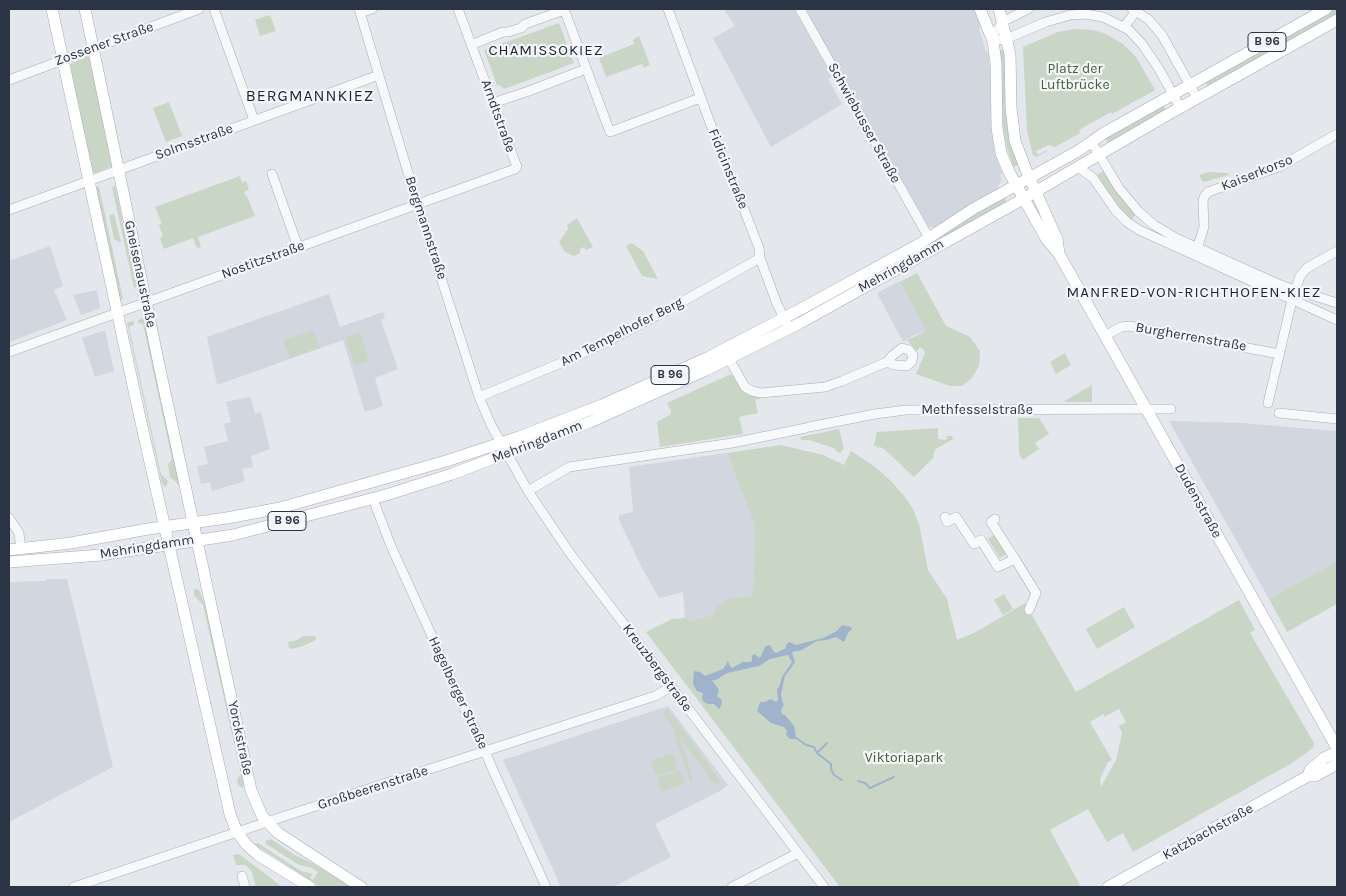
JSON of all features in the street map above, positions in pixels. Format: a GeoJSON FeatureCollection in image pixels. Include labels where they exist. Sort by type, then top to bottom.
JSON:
{"type":"FeatureCollection","features":[{"type":"Feature","properties":{"kind":"main road"},"geometry":{"type":"LineString","coordinates":[[52,9],[166,536]]}},
{"type":"Feature","properties":{"kind":"main road","name":"Gneisenaustraße"},"geometry":{"type":"LineString","coordinates":[[85,9],[196,540]]}},
{"type":"Feature","properties":{"kind":"main road"},"geometry":{"type":"LineString","coordinates":[[980,9],[992,39],[996,63],[997,128],[1001,152],[1023,199]]}},
{"type":"Feature","properties":{"kind":"main road"},"geometry":{"type":"LineString","coordinates":[[999,9],[1008,38],[1012,70],[1012,127],[1020,156],[1035,192]]}},
{"type":"Feature","properties":{"kind":"main road","name":"B 96"},"geometry":{"type":"LineString","coordinates":[[1016,186],[1092,143],[1104,133],[1172,94],[1326,9]]}},
{"type":"Feature","properties":{"kind":"main road","name":"B 96"},"geometry":{"type":"LineString","coordinates":[[1023,199],[1182,106],[1337,20]]}},
{"type":"Feature","properties":{"kind":"main road","name":"Mehringdamm"},"geometry":{"type":"LineString","coordinates":[[931,243],[973,209],[1016,186]]}},
{"type":"Feature","properties":{"kind":"main road","name":"Dudenstraße"},"geometry":{"type":"LineString","coordinates":[[1035,192],[1057,239],[1059,254]]}},
{"type":"Feature","properties":{"kind":"main road","name":"Mehringdamm"},"geometry":{"type":"LineString","coordinates":[[9,550],[21,550],[132,532],[196,540],[225,536],[373,498],[452,474],[634,403],[729,360],[787,323],[931,243],[1023,199]]}},
{"type":"Feature","properties":{"kind":"main road","name":"Dudenstraße"},"geometry":{"type":"LineString","coordinates":[[1023,199],[1047,240],[1059,254],[1337,748]]}},
{"type":"Feature","properties":{"kind":"main road","name":"Mehringdamm"},"geometry":{"type":"LineString","coordinates":[[9,562],[102,555],[136,550],[193,523],[222,519],[312,500],[446,461],[574,416],[787,323]]}},
{"type":"Feature","properties":{"kind":"main road"},"geometry":{"type":"LineString","coordinates":[[222,519],[225,536]]}},
{"type":"Feature","properties":{"kind":"main road"},"geometry":{"type":"LineString","coordinates":[[132,532],[136,550]]}},
{"type":"Feature","properties":{"kind":"main road","name":"Yorckstraße"},"geometry":{"type":"LineString","coordinates":[[166,536],[230,814],[237,832],[258,855],[310,887]]}},
{"type":"Feature","properties":{"kind":"main road","name":"Yorckstraße"},"geometry":{"type":"LineString","coordinates":[[196,540],[256,806],[266,823],[282,836],[360,887]]}},
{"type":"Feature","properties":{"kind":"main road","name":"Katzbachstraße"},"geometry":{"type":"LineString","coordinates":[[1308,776],[1310,770],[1324,758],[1337,752]]}},
{"type":"Feature","properties":{"kind":"main road","name":"Katzbachstraße"},"geometry":{"type":"LineString","coordinates":[[1108,887],[1308,776],[1314,776],[1337,764]]}},
{"type":"Feature","properties":{"kind":"street","name":"Zossener Straße"},"geometry":{"type":"LineString","coordinates":[[9,80],[199,9]]}},
{"type":"Feature","properties":{"kind":"street"},"geometry":{"type":"LineString","coordinates":[[214,9],[254,120]]}},
{"type":"Feature","properties":{"kind":"street"},"geometry":{"type":"LineString","coordinates":[[359,11],[372,9]]}},
{"type":"Feature","properties":{"kind":"street","name":"Arndtstraße"},"geometry":{"type":"LineString","coordinates":[[458,9],[517,167]]}},
{"type":"Feature","properties":{"kind":"street"},"geometry":{"type":"LineString","coordinates":[[471,45],[521,28],[524,24],[564,9],[610,132],[700,98]]}},
{"type":"Feature","properties":{"kind":"street","name":"Fidicinstraße"},"geometry":{"type":"LineString","coordinates":[[668,9],[728,172],[736,186],[759,248],[760,258],[777,304],[787,323]]}},
{"type":"Feature","properties":{"kind":"street","name":"Schwiebusser Straße"},"geometry":{"type":"LineString","coordinates":[[800,9],[931,243]]}},
{"type":"Feature","properties":{"kind":"street"},"geometry":{"type":"LineString","coordinates":[[992,39],[1004,21],[1028,9]]}},
{"type":"Feature","properties":{"kind":"street"},"geometry":{"type":"LineString","coordinates":[[1124,27],[1134,10],[1152,24],[1162,36],[1197,98]]}},
{"type":"Feature","properties":{"kind":"street","name":"Bergmannstraße"},"geometry":{"type":"LineString","coordinates":[[359,11],[479,397],[501,443]]}},
{"type":"Feature","properties":{"kind":"street"},"geometry":{"type":"LineString","coordinates":[[992,39],[1008,38],[1059,18],[1085,12],[1103,17],[1129,30],[1148,51],[1172,94],[1182,106]]}},
{"type":"Feature","properties":{"kind":"street"},"geometry":{"type":"LineString","coordinates":[[493,103],[536,89],[586,69]]}},
{"type":"Feature","properties":{"kind":"street","name":"Solmsstraße"},"geometry":{"type":"LineString","coordinates":[[9,210],[378,75]]}},
{"type":"Feature","properties":{"kind":"street","name":"Kaiserkorso"},"geometry":{"type":"LineString","coordinates":[[1196,251],[1204,227],[1204,197],[1208,192],[1281,166],[1337,134]]}},
{"type":"Feature","properties":{"kind":"street"},"geometry":{"type":"LineString","coordinates":[[1092,143],[1119,188],[1141,214],[1165,232],[1196,251],[1292,300],[1337,320]]}},
{"type":"Feature","properties":{"kind":"street","name":"Nostitzstraße"},"geometry":{"type":"LineString","coordinates":[[9,352],[517,167]]}},
{"type":"Feature","properties":{"kind":"street"},"geometry":{"type":"LineString","coordinates":[[1078,167],[1093,178],[1116,211],[1131,225],[1145,234],[1196,251],[1283,286],[1337,303]]}},
{"type":"Feature","properties":{"kind":"street"},"geometry":{"type":"LineString","coordinates":[[272,174],[298,247]]}},
{"type":"Feature","properties":{"kind":"street"},"geometry":{"type":"LineString","coordinates":[[1131,225],[1141,214]]}},
{"type":"Feature","properties":{"kind":"street"},"geometry":{"type":"LineString","coordinates":[[1268,403],[1292,300],[1300,276],[1305,269],[1337,251]]}},
{"type":"Feature","properties":{"kind":"street","name":"Am Tempelhofer Berg"},"geometry":{"type":"LineString","coordinates":[[479,397],[573,358],[610,340],[760,258]]}},
{"type":"Feature","properties":{"kind":"street","name":"Burgherrenstraße"},"geometry":{"type":"LineString","coordinates":[[1105,336],[1121,327],[1128,326],[1280,354]]}},
{"type":"Feature","properties":{"kind":"street"},"geometry":{"type":"LineString","coordinates":[[729,360],[745,387],[761,393],[825,387],[887,362]]}},
{"type":"Feature","properties":{"kind":"street","name":"Methfesselstraße"},"geometry":{"type":"LineString","coordinates":[[528,490],[570,467],[732,443],[875,414],[906,410],[1171,409]]}},
{"type":"Feature","properties":{"kind":"street"},"geometry":{"type":"LineString","coordinates":[[1279,414],[1337,419]]}},
{"type":"Feature","properties":{"kind":"street","name":"Kreuzbergstraße"},"geometry":{"type":"LineString","coordinates":[[501,443],[528,490],[569,552],[824,887]]}},
{"type":"Feature","properties":{"kind":"street","name":"Hagelberger Straße"},"geometry":{"type":"LineString","coordinates":[[373,498],[391,546],[546,887]]}},
{"type":"Feature","properties":{"kind":"street"},"geometry":{"type":"LineString","coordinates":[[945,517],[947,522],[956,516],[974,544],[981,540],[998,567],[1015,558]]}},
{"type":"Feature","properties":{"kind":"street"},"geometry":{"type":"LineString","coordinates":[[9,518],[19,533],[21,550]]}},
{"type":"Feature","properties":{"kind":"street"},"geometry":{"type":"LineString","coordinates":[[995,520],[991,522],[1036,593],[1029,610]]}},
{"type":"Feature","properties":{"kind":"street","name":"Großbeerenstraße"},"geometry":{"type":"LineString","coordinates":[[74,887],[84,886],[237,832],[655,696],[672,687]]}},
{"type":"Feature","properties":{"kind":"street"},"geometry":{"type":"LineString","coordinates":[[732,887],[798,853]]}},
{"type":"Feature","properties":{"kind":"street"},"geometry":{"type":"LineString","coordinates":[[242,876],[245,887]]}},
{"type":"Feature","properties":{"kind":"shaded area"},"geometry":{"type":"Polygon","coordinates":[[[724,9],[794,9],[832,77],[828,79],[842,104],[771,147],[713,38],[735,26],[724,9]]]}},
{"type":"Feature","properties":{"kind":"shaded area"},"geometry":{"type":"Polygon","coordinates":[[[805,9],[974,9],[981,26],[979,28],[986,52],[988,52],[991,131],[995,154],[1002,173],[1000,175],[1002,180],[998,186],[1000,189],[935,227],[929,227],[805,9]]]}},
{"type":"Feature","properties":{"kind":"shaded area"},"geometry":{"type":"Polygon","coordinates":[[[50,246],[63,286],[54,290],[67,320],[9,342],[9,261],[50,246]]]}},
{"type":"Feature","properties":{"kind":"shaded area"},"geometry":{"type":"Polygon","coordinates":[[[900,281],[926,331],[914,335],[903,342],[877,293],[900,281]]]}},
{"type":"Feature","properties":{"kind":"shaded area"},"geometry":{"type":"Polygon","coordinates":[[[97,290],[100,308],[81,315],[73,295],[97,290]]]}},
{"type":"Feature","properties":{"kind":"shaded area"},"geometry":{"type":"Polygon","coordinates":[[[329,294],[340,327],[383,312],[385,318],[381,320],[398,369],[375,378],[383,406],[365,412],[343,340],[217,385],[207,337],[329,294]]]}},
{"type":"Feature","properties":{"kind":"shaded area"},"geometry":{"type":"Polygon","coordinates":[[[105,330],[114,371],[95,377],[82,338],[105,330]]]}},
{"type":"Feature","properties":{"kind":"shaded area"},"geometry":{"type":"Polygon","coordinates":[[[251,398],[255,414],[261,412],[270,449],[251,456],[253,467],[242,469],[245,481],[212,491],[210,482],[201,484],[197,466],[208,464],[204,447],[228,441],[224,424],[231,422],[226,402],[251,398]]]}},
{"type":"Feature","properties":{"kind":"shaded area"},"geometry":{"type":"Polygon","coordinates":[[[1169,421],[1242,423],[1337,431],[1337,561],[1269,599],[1169,421]]]}},
{"type":"Feature","properties":{"kind":"shaded area"},"geometry":{"type":"Polygon","coordinates":[[[727,453],[755,526],[753,594],[750,597],[738,597],[716,606],[713,615],[690,621],[685,618],[683,592],[659,598],[619,520],[619,515],[633,512],[629,467],[727,453]]]}},
{"type":"Feature","properties":{"kind":"shaded area"},"geometry":{"type":"Polygon","coordinates":[[[46,579],[67,579],[113,767],[9,822],[9,582],[46,581],[46,579]]]}},
{"type":"Feature","properties":{"kind":"shaded area"},"geometry":{"type":"Polygon","coordinates":[[[668,706],[728,785],[722,790],[655,824],[671,857],[613,887],[561,887],[503,760],[668,706]]]}},
{"type":"Feature","properties":{"kind":"green space"},"geometry":{"type":"Polygon","coordinates":[[[1337,9],[1337,15],[1208,87],[1205,81],[1337,9]]]}},
{"type":"Feature","properties":{"kind":"green space"},"geometry":{"type":"Polygon","coordinates":[[[270,15],[276,31],[260,36],[255,20],[270,15]]]}},
{"type":"Feature","properties":{"kind":"green space"},"geometry":{"type":"Polygon","coordinates":[[[559,23],[574,63],[504,89],[497,85],[484,50],[559,23]]]}},
{"type":"Feature","properties":{"kind":"green space","name":"Platz der Luftbrücke"},"geometry":{"type":"Polygon","coordinates":[[[1074,29],[1093,30],[1104,33],[1123,44],[1136,57],[1155,90],[1079,130],[1080,133],[1055,147],[1049,145],[1036,151],[1038,155],[1047,150],[1037,157],[1033,155],[1027,131],[1023,47],[1058,32],[1074,29]]]}},
{"type":"Feature","properties":{"kind":"green space"},"geometry":{"type":"Polygon","coordinates":[[[639,36],[650,65],[644,68],[642,64],[606,77],[599,58],[634,44],[633,40],[639,36]]]}},
{"type":"Feature","properties":{"kind":"green space"},"geometry":{"type":"Polygon","coordinates":[[[1005,49],[1014,154],[1018,165],[1013,167],[1007,148],[1002,120],[1000,50],[1005,49]]]}},
{"type":"Feature","properties":{"kind":"green space"},"geometry":{"type":"Polygon","coordinates":[[[89,56],[112,166],[95,173],[92,171],[70,64],[89,56]]]}},
{"type":"Feature","properties":{"kind":"green space"},"geometry":{"type":"Polygon","coordinates":[[[169,102],[182,136],[166,142],[153,108],[169,102]]]}},
{"type":"Feature","properties":{"kind":"green space"},"geometry":{"type":"Polygon","coordinates":[[[1163,104],[1166,111],[1109,144],[1105,138],[1163,104]]]}},
{"type":"Feature","properties":{"kind":"green space"},"geometry":{"type":"Polygon","coordinates":[[[1104,171],[1118,194],[1136,214],[1131,220],[1119,209],[1097,175],[1104,171]]]}},
{"type":"Feature","properties":{"kind":"green space"},"geometry":{"type":"Polygon","coordinates":[[[1209,172],[1227,173],[1229,175],[1203,182],[1199,175],[1209,172]]]}},
{"type":"Feature","properties":{"kind":"green space"},"geometry":{"type":"Polygon","coordinates":[[[240,176],[242,182],[246,181],[249,190],[244,192],[255,216],[198,237],[201,247],[197,248],[193,238],[164,249],[160,238],[163,236],[159,225],[162,223],[155,207],[240,176]]]}},
{"type":"Feature","properties":{"kind":"green space"},"geometry":{"type":"Polygon","coordinates":[[[99,186],[123,299],[120,300],[96,188],[99,186]]]}},
{"type":"Feature","properties":{"kind":"green space"},"geometry":{"type":"Polygon","coordinates":[[[115,186],[137,287],[134,288],[112,187],[115,186]]]}},
{"type":"Feature","properties":{"kind":"green space"},"geometry":{"type":"Polygon","coordinates":[[[1004,197],[1007,202],[939,239],[938,237],[1004,197]]]}},
{"type":"Feature","properties":{"kind":"green space"},"geometry":{"type":"Polygon","coordinates":[[[114,214],[121,242],[114,239],[109,215],[114,214]]]}},
{"type":"Feature","properties":{"kind":"green space"},"geometry":{"type":"Polygon","coordinates":[[[577,218],[593,247],[586,250],[584,247],[580,249],[580,253],[574,256],[565,252],[559,242],[568,229],[567,225],[577,218]]]}},
{"type":"Feature","properties":{"kind":"green space"},"geometry":{"type":"Polygon","coordinates":[[[632,243],[643,251],[658,279],[642,276],[626,246],[632,243]]]}},
{"type":"Feature","properties":{"kind":"green space"},"geometry":{"type":"Polygon","coordinates":[[[917,273],[946,326],[970,337],[980,351],[979,366],[972,378],[962,386],[950,386],[916,374],[925,353],[920,347],[917,351],[907,340],[926,331],[900,282],[917,273]]]}},
{"type":"Feature","properties":{"kind":"green space"},"geometry":{"type":"Polygon","coordinates":[[[144,317],[179,485],[170,477],[168,465],[172,459],[143,324],[138,323],[138,320],[144,317]]]}},
{"type":"Feature","properties":{"kind":"green space"},"geometry":{"type":"Polygon","coordinates":[[[132,321],[134,325],[129,327],[161,474],[168,481],[166,487],[162,484],[127,323],[132,321]]]}},
{"type":"Feature","properties":{"kind":"green space"},"geometry":{"type":"Polygon","coordinates":[[[313,330],[320,348],[290,358],[283,340],[313,330]]]}},
{"type":"Feature","properties":{"kind":"green space"},"geometry":{"type":"Polygon","coordinates":[[[360,332],[369,361],[355,366],[345,337],[360,332]]]}},
{"type":"Feature","properties":{"kind":"green space"},"geometry":{"type":"Polygon","coordinates":[[[1065,353],[1071,365],[1056,374],[1050,362],[1065,353]]]}},
{"type":"Feature","properties":{"kind":"green space"},"geometry":{"type":"Polygon","coordinates":[[[732,375],[742,389],[750,395],[762,397],[755,400],[758,413],[739,417],[743,434],[660,447],[657,422],[671,414],[667,403],[732,375]]]}},
{"type":"Feature","properties":{"kind":"green space"},"geometry":{"type":"Polygon","coordinates":[[[1092,385],[1092,402],[1063,402],[1092,385]]]}},
{"type":"Feature","properties":{"kind":"green space"},"geometry":{"type":"Polygon","coordinates":[[[1018,418],[1039,418],[1049,434],[1035,443],[1039,449],[1023,460],[1019,454],[1018,418]]]}},
{"type":"Feature","properties":{"kind":"green space"},"geometry":{"type":"Polygon","coordinates":[[[938,428],[938,439],[946,440],[947,436],[952,436],[953,439],[936,448],[934,457],[914,477],[884,449],[874,445],[877,432],[938,428]]]}},
{"type":"Feature","properties":{"kind":"green space"},"geometry":{"type":"Polygon","coordinates":[[[839,429],[844,449],[840,453],[834,448],[809,440],[802,440],[800,437],[839,429]]]}},
{"type":"Feature","properties":{"kind":"green space","name":"Viktoriapark"},"geometry":{"type":"Polygon","coordinates":[[[781,445],[823,455],[844,465],[851,451],[874,466],[892,482],[913,509],[919,524],[928,570],[947,599],[957,640],[976,632],[1025,603],[1076,692],[1239,600],[1255,630],[1250,633],[1314,743],[1313,748],[1292,763],[1133,852],[1123,833],[1107,842],[1088,809],[1050,830],[1080,885],[1076,887],[840,887],[646,632],[672,619],[685,618],[690,621],[713,615],[716,606],[723,601],[738,597],[750,597],[753,594],[755,526],[727,453],[781,445]],[[1119,709],[1104,717],[1104,714],[1090,722],[1112,760],[1108,762],[1100,779],[1101,787],[1116,760],[1122,733],[1119,726],[1126,722],[1119,709]]]}},
{"type":"Feature","properties":{"kind":"green space"},"geometry":{"type":"Polygon","coordinates":[[[996,534],[1008,553],[1000,558],[988,539],[996,534]]]}},
{"type":"Feature","properties":{"kind":"green space"},"geometry":{"type":"Polygon","coordinates":[[[1337,561],[1337,604],[1287,632],[1269,599],[1337,561]]]}},
{"type":"Feature","properties":{"kind":"green space"},"geometry":{"type":"Polygon","coordinates":[[[194,589],[199,590],[205,604],[245,784],[242,788],[238,785],[237,779],[241,774],[203,605],[194,595],[194,589]]]}},
{"type":"Feature","properties":{"kind":"green space"},"geometry":{"type":"Polygon","coordinates":[[[1004,594],[1013,609],[1003,615],[994,600],[1004,594]]]}},
{"type":"Feature","properties":{"kind":"green space"},"geometry":{"type":"Polygon","coordinates":[[[1124,607],[1135,627],[1097,649],[1086,629],[1124,607]]]}},
{"type":"Feature","properties":{"kind":"green space"},"geometry":{"type":"Polygon","coordinates":[[[303,636],[315,636],[316,640],[303,646],[289,648],[288,642],[303,636]]]}},
{"type":"Feature","properties":{"kind":"green space"},"geometry":{"type":"Polygon","coordinates":[[[668,709],[720,781],[715,785],[680,738],[693,780],[690,781],[672,726],[662,713],[668,709]]]}},
{"type":"Feature","properties":{"kind":"green space"},"geometry":{"type":"Polygon","coordinates":[[[673,753],[678,769],[656,776],[651,760],[673,753]]]}},
{"type":"Feature","properties":{"kind":"green space"},"geometry":{"type":"Polygon","coordinates":[[[680,770],[685,784],[661,792],[657,778],[680,770]]]}},
{"type":"Feature","properties":{"kind":"green space"},"geometry":{"type":"Polygon","coordinates":[[[271,839],[293,854],[314,864],[351,887],[320,887],[254,844],[258,843],[301,871],[313,874],[310,878],[313,880],[318,872],[312,868],[299,865],[266,844],[265,841],[271,839]]]}},
{"type":"Feature","properties":{"kind":"green space"},"geometry":{"type":"Polygon","coordinates":[[[239,854],[281,886],[256,887],[252,872],[246,865],[236,865],[233,855],[239,854]]]}},
{"type":"Feature","properties":{"kind":"water"},"geometry":{"type":"Polygon","coordinates":[[[842,625],[852,629],[844,642],[836,637],[817,641],[802,650],[792,652],[795,662],[785,676],[781,694],[784,705],[781,710],[782,714],[794,726],[795,739],[790,739],[786,735],[787,731],[784,727],[771,723],[757,711],[760,702],[771,699],[776,702],[778,700],[777,689],[792,662],[788,655],[770,659],[759,666],[727,673],[716,680],[712,680],[719,690],[717,696],[722,700],[719,709],[714,704],[704,702],[702,699],[703,693],[697,691],[693,684],[694,671],[700,672],[705,676],[723,669],[728,661],[732,668],[743,662],[752,661],[754,654],[760,658],[765,647],[768,645],[776,653],[786,648],[789,642],[796,645],[823,638],[837,631],[842,625]]]}},
{"type":"Feature","properties":{"kind":"waterway"},"geometry":{"type":"LineString","coordinates":[[795,737],[806,745],[814,747],[817,753],[831,764],[834,775],[842,780]]}},
{"type":"Feature","properties":{"kind":"waterway"},"geometry":{"type":"LineString","coordinates":[[818,752],[827,743]]}},
{"type":"Feature","properties":{"kind":"waterway"},"geometry":{"type":"LineString","coordinates":[[858,781],[865,783],[870,788],[894,777]]}},
{"type":"Feature","properties":{"kind":"district","name":"CHAMISSOKIEZ"},"geometry":{"type":"Point","coordinates":[546,51]}},
{"type":"Feature","properties":{"kind":"district","name":"BERGMANNKIEZ"},"geometry":{"type":"Point","coordinates":[310,96]}},
{"type":"Feature","properties":{"kind":"district","name":"MANFRED-VON-RICHTHOFEN-KIEZ"},"geometry":{"type":"Point","coordinates":[1194,293]}}]}
